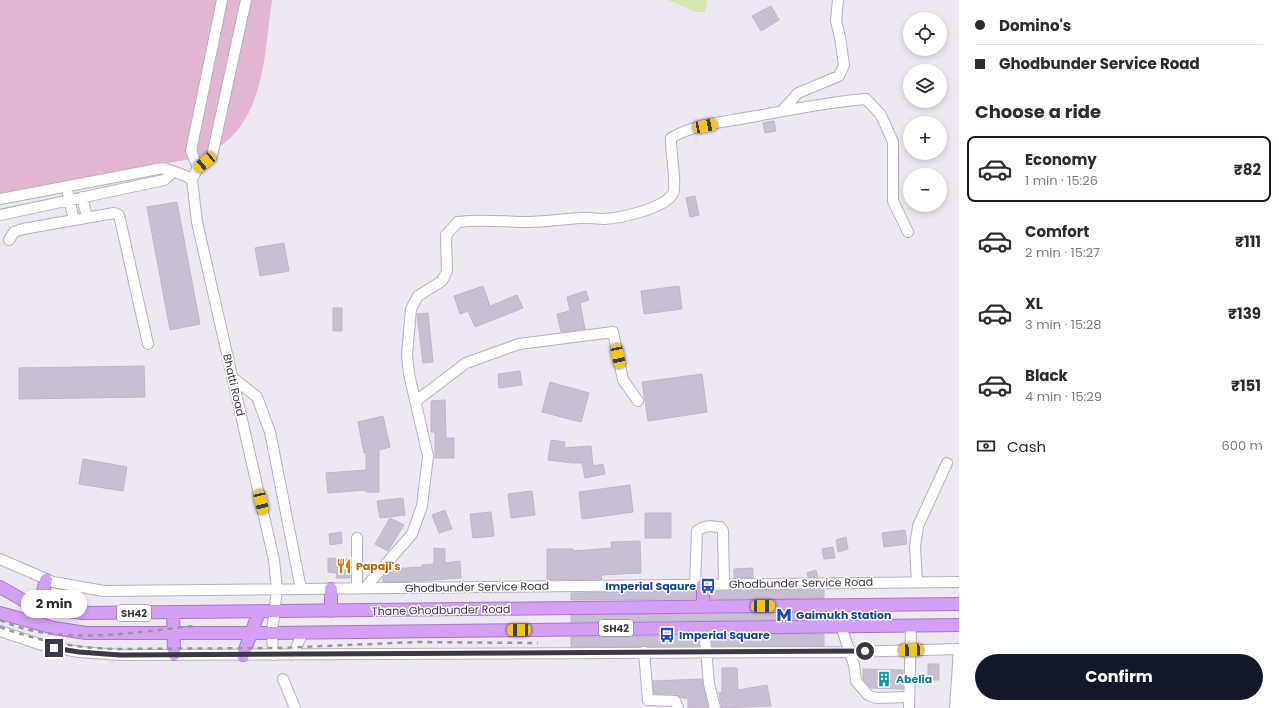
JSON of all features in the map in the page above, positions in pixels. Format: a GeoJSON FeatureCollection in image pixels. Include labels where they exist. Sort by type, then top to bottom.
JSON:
{"type":"FeatureCollection","features":[{"type":"Feature","properties":{"kind":"main road"},"geometry":{"type":"LineString","coordinates":[[39,607],[46,580]]}},
{"type":"Feature","properties":{"kind":"main road"},"geometry":{"type":"LineString","coordinates":[[699,585],[703,607]]}},
{"type":"Feature","properties":{"kind":"main road","name":"Thane Ghodbunder Road"},"geometry":{"type":"LineString","coordinates":[[0,587],[30,604],[39,607],[83,613],[959,604]]}},
{"type":"Feature","properties":{"kind":"main road"},"geometry":{"type":"LineString","coordinates":[[331,589],[331,611]]}},
{"type":"Feature","properties":{"kind":"main road"},"geometry":{"type":"LineString","coordinates":[[173,612],[174,654]]}},
{"type":"Feature","properties":{"kind":"main road"},"geometry":{"type":"LineString","coordinates":[[243,655],[258,612]]}},
{"type":"Feature","properties":{"kind":"main road","name":"Thane Ghodbunder Road"},"geometry":{"type":"LineString","coordinates":[[2,616],[54,628],[86,632],[272,633],[959,625]]}},
{"type":"Feature","properties":{"kind":"street"},"geometry":{"type":"LineString","coordinates":[[198,168],[191,151],[222,0]]}},
{"type":"Feature","properties":{"kind":"street"},"geometry":{"type":"LineString","coordinates":[[0,199],[162,168],[172,172],[184,174],[192,180],[198,168],[212,156],[246,0]]}},
{"type":"Feature","properties":{"kind":"street"},"geometry":{"type":"LineString","coordinates":[[782,111],[798,93],[839,76],[844,65],[836,21],[838,0]]}},
{"type":"Feature","properties":{"kind":"street"},"geometry":{"type":"LineString","coordinates":[[361,589],[412,534],[422,506],[428,456],[409,374],[407,355],[411,309],[418,296],[442,281],[447,271],[446,235],[458,222],[495,220],[529,222],[581,218],[604,219],[624,217],[666,202],[674,194],[675,183],[670,149],[671,138],[688,130],[705,126],[835,101],[866,99],[881,115],[893,142],[893,201],[908,232]]}},
{"type":"Feature","properties":{"kind":"street"},"geometry":{"type":"LineString","coordinates":[[0,214],[164,180],[172,172]]}},
{"type":"Feature","properties":{"kind":"street","name":"Bhatti Road"},"geometry":{"type":"LineString","coordinates":[[192,180],[197,222],[274,560],[277,589],[272,633],[273,655]]}},
{"type":"Feature","properties":{"kind":"street"},"geometry":{"type":"LineString","coordinates":[[66,187],[74,220]]}},
{"type":"Feature","properties":{"kind":"street"},"geometry":{"type":"LineString","coordinates":[[21,195],[24,210]]}},
{"type":"Feature","properties":{"kind":"street"},"geometry":{"type":"LineString","coordinates":[[82,197],[87,217]]}},
{"type":"Feature","properties":{"kind":"street"},"geometry":{"type":"LineString","coordinates":[[9,240],[14,232],[23,229],[114,213],[119,215],[148,344]]}},
{"type":"Feature","properties":{"kind":"street"},"geometry":{"type":"LineString","coordinates":[[416,401],[466,363],[520,344],[613,332],[623,380],[638,401]]}},
{"type":"Feature","properties":{"kind":"street"},"geometry":{"type":"LineString","coordinates":[[233,378],[256,397],[270,432],[301,589]]}},
{"type":"Feature","properties":{"kind":"street"},"geometry":{"type":"LineString","coordinates":[[917,582],[915,547],[918,526],[947,463]]}},
{"type":"Feature","properties":{"kind":"street"},"geometry":{"type":"LineString","coordinates":[[699,585],[697,531],[702,527],[710,526],[720,527],[723,531],[724,584]]}},
{"type":"Feature","properties":{"kind":"street"},"geometry":{"type":"LineString","coordinates":[[357,538],[361,589]]}},
{"type":"Feature","properties":{"kind":"street","name":"Ghodbunder Service Road"},"geometry":{"type":"LineString","coordinates":[[0,559],[46,580],[104,591],[959,582]]}},
{"type":"Feature","properties":{"kind":"street"},"geometry":{"type":"LineString","coordinates":[[909,708],[912,625]]}},
{"type":"Feature","properties":{"kind":"street"},"geometry":{"type":"LineString","coordinates":[[841,626],[856,681],[868,695],[876,698],[909,698]]}},
{"type":"Feature","properties":{"kind":"street"},"geometry":{"type":"LineString","coordinates":[[704,627],[709,684],[715,708]]}},
{"type":"Feature","properties":{"kind":"street"},"geometry":{"type":"LineString","coordinates":[[0,630],[42,645],[79,652],[120,655],[849,652],[959,649],[955,708]]}},
{"type":"Feature","properties":{"kind":"street"},"geometry":{"type":"LineString","coordinates":[[293,655],[303,632]]}},
{"type":"Feature","properties":{"kind":"street"},"geometry":{"type":"LineString","coordinates":[[644,652],[648,700],[675,702],[678,708]]}},
{"type":"Feature","properties":{"kind":"street"},"geometry":{"type":"LineString","coordinates":[[283,679],[295,708]]}},
{"type":"Feature","properties":{"kind":"shaded area"},"geometry":{"type":"Polygon","coordinates":[[[0,0],[272,0],[264,62],[254,102],[245,120],[232,136],[216,149],[204,154],[190,159],[0,194],[0,0]]]}},
{"type":"Feature","properties":{"kind":"shaded area"},"geometry":{"type":"Polygon","coordinates":[[[668,0],[707,0],[705,12],[696,12],[668,0]]]}},
{"type":"Feature","properties":{"kind":"building"},"geometry":{"type":"Polygon","coordinates":[[[771,6],[779,20],[761,31],[752,16],[771,6]]]}},
{"type":"Feature","properties":{"kind":"building"},"geometry":{"type":"Polygon","coordinates":[[[774,121],[776,131],[765,133],[763,123],[774,121]]]}},
{"type":"Feature","properties":{"kind":"building"},"geometry":{"type":"Polygon","coordinates":[[[695,196],[699,215],[690,217],[686,198],[695,196]]]}},
{"type":"Feature","properties":{"kind":"building"},"geometry":{"type":"Polygon","coordinates":[[[177,202],[200,324],[170,330],[147,207],[177,202]]]}},
{"type":"Feature","properties":{"kind":"building"},"geometry":{"type":"Polygon","coordinates":[[[284,243],[289,271],[260,276],[255,248],[284,243]]]}},
{"type":"Feature","properties":{"kind":"building"},"geometry":{"type":"Polygon","coordinates":[[[483,286],[490,306],[517,295],[523,308],[475,327],[468,311],[460,314],[454,296],[483,286]]]}},
{"type":"Feature","properties":{"kind":"building"},"geometry":{"type":"Polygon","coordinates":[[[679,286],[682,309],[644,314],[641,291],[679,286]]]}},
{"type":"Feature","properties":{"kind":"building"},"geometry":{"type":"Polygon","coordinates":[[[586,291],[589,300],[580,303],[585,329],[561,332],[557,314],[570,311],[567,297],[586,291]]]}},
{"type":"Feature","properties":{"kind":"building"},"geometry":{"type":"Polygon","coordinates":[[[333,308],[342,308],[342,331],[333,331],[333,308]]]}},
{"type":"Feature","properties":{"kind":"building"},"geometry":{"type":"Polygon","coordinates":[[[428,313],[433,362],[423,363],[417,314],[428,313]]]}},
{"type":"Feature","properties":{"kind":"building"},"geometry":{"type":"Polygon","coordinates":[[[144,366],[145,397],[19,399],[19,368],[144,366]]]}},
{"type":"Feature","properties":{"kind":"building"},"geometry":{"type":"Polygon","coordinates":[[[520,371],[522,385],[499,388],[498,374],[520,371]]]}},
{"type":"Feature","properties":{"kind":"building"},"geometry":{"type":"Polygon","coordinates":[[[702,374],[707,412],[648,421],[642,382],[702,374]]]}},
{"type":"Feature","properties":{"kind":"building"},"geometry":{"type":"Polygon","coordinates":[[[550,382],[589,393],[581,422],[542,412],[550,382]]]}},
{"type":"Feature","properties":{"kind":"building"},"geometry":{"type":"Polygon","coordinates":[[[445,400],[446,438],[454,438],[454,458],[435,458],[435,432],[431,432],[431,401],[445,400]]]}},
{"type":"Feature","properties":{"kind":"building"},"geometry":{"type":"Polygon","coordinates":[[[383,416],[390,447],[379,450],[379,492],[366,492],[366,490],[328,493],[326,473],[366,470],[366,452],[364,453],[358,422],[383,416]]]}},
{"type":"Feature","properties":{"kind":"building"},"geometry":{"type":"Polygon","coordinates":[[[551,440],[565,442],[564,448],[591,446],[593,466],[603,464],[605,474],[585,478],[582,463],[548,460],[551,440]]]}},
{"type":"Feature","properties":{"kind":"building"},"geometry":{"type":"Polygon","coordinates":[[[83,459],[127,467],[123,491],[79,484],[83,459]]]}},
{"type":"Feature","properties":{"kind":"building"},"geometry":{"type":"Polygon","coordinates":[[[630,485],[633,512],[582,519],[579,492],[630,485]]]}},
{"type":"Feature","properties":{"kind":"building"},"geometry":{"type":"Polygon","coordinates":[[[532,491],[535,515],[511,518],[508,494],[532,491]]]}},
{"type":"Feature","properties":{"kind":"building"},"geometry":{"type":"Polygon","coordinates":[[[403,498],[405,515],[380,518],[377,501],[403,498]]]}},
{"type":"Feature","properties":{"kind":"building"},"geometry":{"type":"Polygon","coordinates":[[[445,510],[452,529],[439,533],[432,515],[445,510]]]}},
{"type":"Feature","properties":{"kind":"building"},"geometry":{"type":"Polygon","coordinates":[[[491,512],[494,536],[473,538],[470,514],[491,512]]]}},
{"type":"Feature","properties":{"kind":"building"},"geometry":{"type":"Polygon","coordinates":[[[645,513],[671,513],[671,538],[645,538],[645,513]]]}},
{"type":"Feature","properties":{"kind":"building"},"geometry":{"type":"Polygon","coordinates":[[[390,518],[404,525],[388,551],[375,544],[390,518]]]}},
{"type":"Feature","properties":{"kind":"building"},"geometry":{"type":"Polygon","coordinates":[[[905,530],[907,544],[884,547],[882,533],[905,530]]]}},
{"type":"Feature","properties":{"kind":"building"},"geometry":{"type":"Polygon","coordinates":[[[341,532],[342,543],[330,545],[329,534],[341,532]]]}},
{"type":"Feature","properties":{"kind":"building"},"geometry":{"type":"Polygon","coordinates":[[[846,537],[848,549],[838,552],[836,540],[846,537]]]}},
{"type":"Feature","properties":{"kind":"building"},"geometry":{"type":"Polygon","coordinates":[[[640,541],[641,573],[601,575],[602,579],[547,580],[547,549],[573,549],[573,551],[612,548],[611,542],[640,541]]]}},
{"type":"Feature","properties":{"kind":"building"},"geometry":{"type":"Polygon","coordinates":[[[833,547],[835,558],[824,559],[822,549],[833,547]]]}},
{"type":"Feature","properties":{"kind":"building"},"geometry":{"type":"Polygon","coordinates":[[[434,548],[445,549],[445,563],[460,561],[461,578],[383,582],[383,577],[390,569],[422,567],[422,565],[434,564],[434,548]]]}},
{"type":"Feature","properties":{"kind":"building","name":"Papaji's"},"geometry":{"type":"Polygon","coordinates":[[[328,558],[350,559],[350,578],[336,578],[337,573],[328,572],[328,558]]]}},
{"type":"Feature","properties":{"kind":"building"},"geometry":{"type":"Polygon","coordinates":[[[753,568],[753,578],[734,578],[734,569],[753,568]]]}},
{"type":"Feature","properties":{"kind":"building"},"geometry":{"type":"Polygon","coordinates":[[[816,570],[818,577],[808,577],[807,573],[816,570]]]}},
{"type":"Feature","properties":{"kind":"building"},"geometry":{"type":"Polygon","coordinates":[[[824,590],[824,598],[710,599],[710,591],[824,590]]]}},
{"type":"Feature","properties":{"kind":"building"},"geometry":{"type":"Polygon","coordinates":[[[696,591],[696,599],[571,600],[571,593],[696,591]]]}},
{"type":"Feature","properties":{"kind":"building"},"geometry":{"type":"Polygon","coordinates":[[[824,613],[824,619],[571,622],[571,615],[824,613]]]}},
{"type":"Feature","properties":{"kind":"building"},"geometry":{"type":"Polygon","coordinates":[[[824,634],[824,646],[712,646],[711,635],[824,634]]]}},
{"type":"Feature","properties":{"kind":"building"},"geometry":{"type":"Polygon","coordinates":[[[698,636],[699,646],[571,647],[571,637],[698,636]]]}},
{"type":"Feature","properties":{"kind":"building"},"geometry":{"type":"Polygon","coordinates":[[[928,664],[939,664],[939,680],[928,680],[928,664]]]}},
{"type":"Feature","properties":{"kind":"building"},"geometry":{"type":"Polygon","coordinates":[[[722,668],[737,668],[738,690],[767,685],[771,706],[722,708],[719,693],[722,692],[722,668]]]}},
{"type":"Feature","properties":{"kind":"building","name":"Abelia"},"geometry":{"type":"Polygon","coordinates":[[[863,669],[903,670],[903,689],[871,688],[863,679],[863,669]]]}},
{"type":"Feature","properties":{"kind":"building"},"geometry":{"type":"Polygon","coordinates":[[[702,679],[708,708],[688,708],[688,698],[681,698],[675,694],[654,694],[653,681],[702,679]]]}},
{"type":"Feature","properties":{"kind":"railway"},"geometry":{"type":"LineString","coordinates":[[0,620],[23,628],[47,633],[71,635],[122,634],[195,626]]}},
{"type":"Feature","properties":{"kind":"railway"},"geometry":{"type":"LineString","coordinates":[[0,627],[57,643],[116,649],[279,648],[416,642],[538,643]]}},
{"type":"Feature","properties":{"kind":"place","name":"Papaji's"},"geometry":{"type":"Point","coordinates":[344,566]}},
{"type":"Feature","properties":{"kind":"place","name":"Imperial Sqaure"},"geometry":{"type":"Point","coordinates":[708,586]}},
{"type":"Feature","properties":{"kind":"place","name":"Gaimukh Station"},"geometry":{"type":"Point","coordinates":[784,615]}},
{"type":"Feature","properties":{"kind":"place","name":"Imperial Square"},"geometry":{"type":"Point","coordinates":[667,635]}},
{"type":"Feature","properties":{"kind":"place","name":"Abelia"},"geometry":{"type":"Point","coordinates":[884,679]}},
{"type":"Feature","properties":{"kind":"route"},"geometry":{"type":"LineString","coordinates":[[54,648],[79,652],[120,655],[865,651]]}}]}
